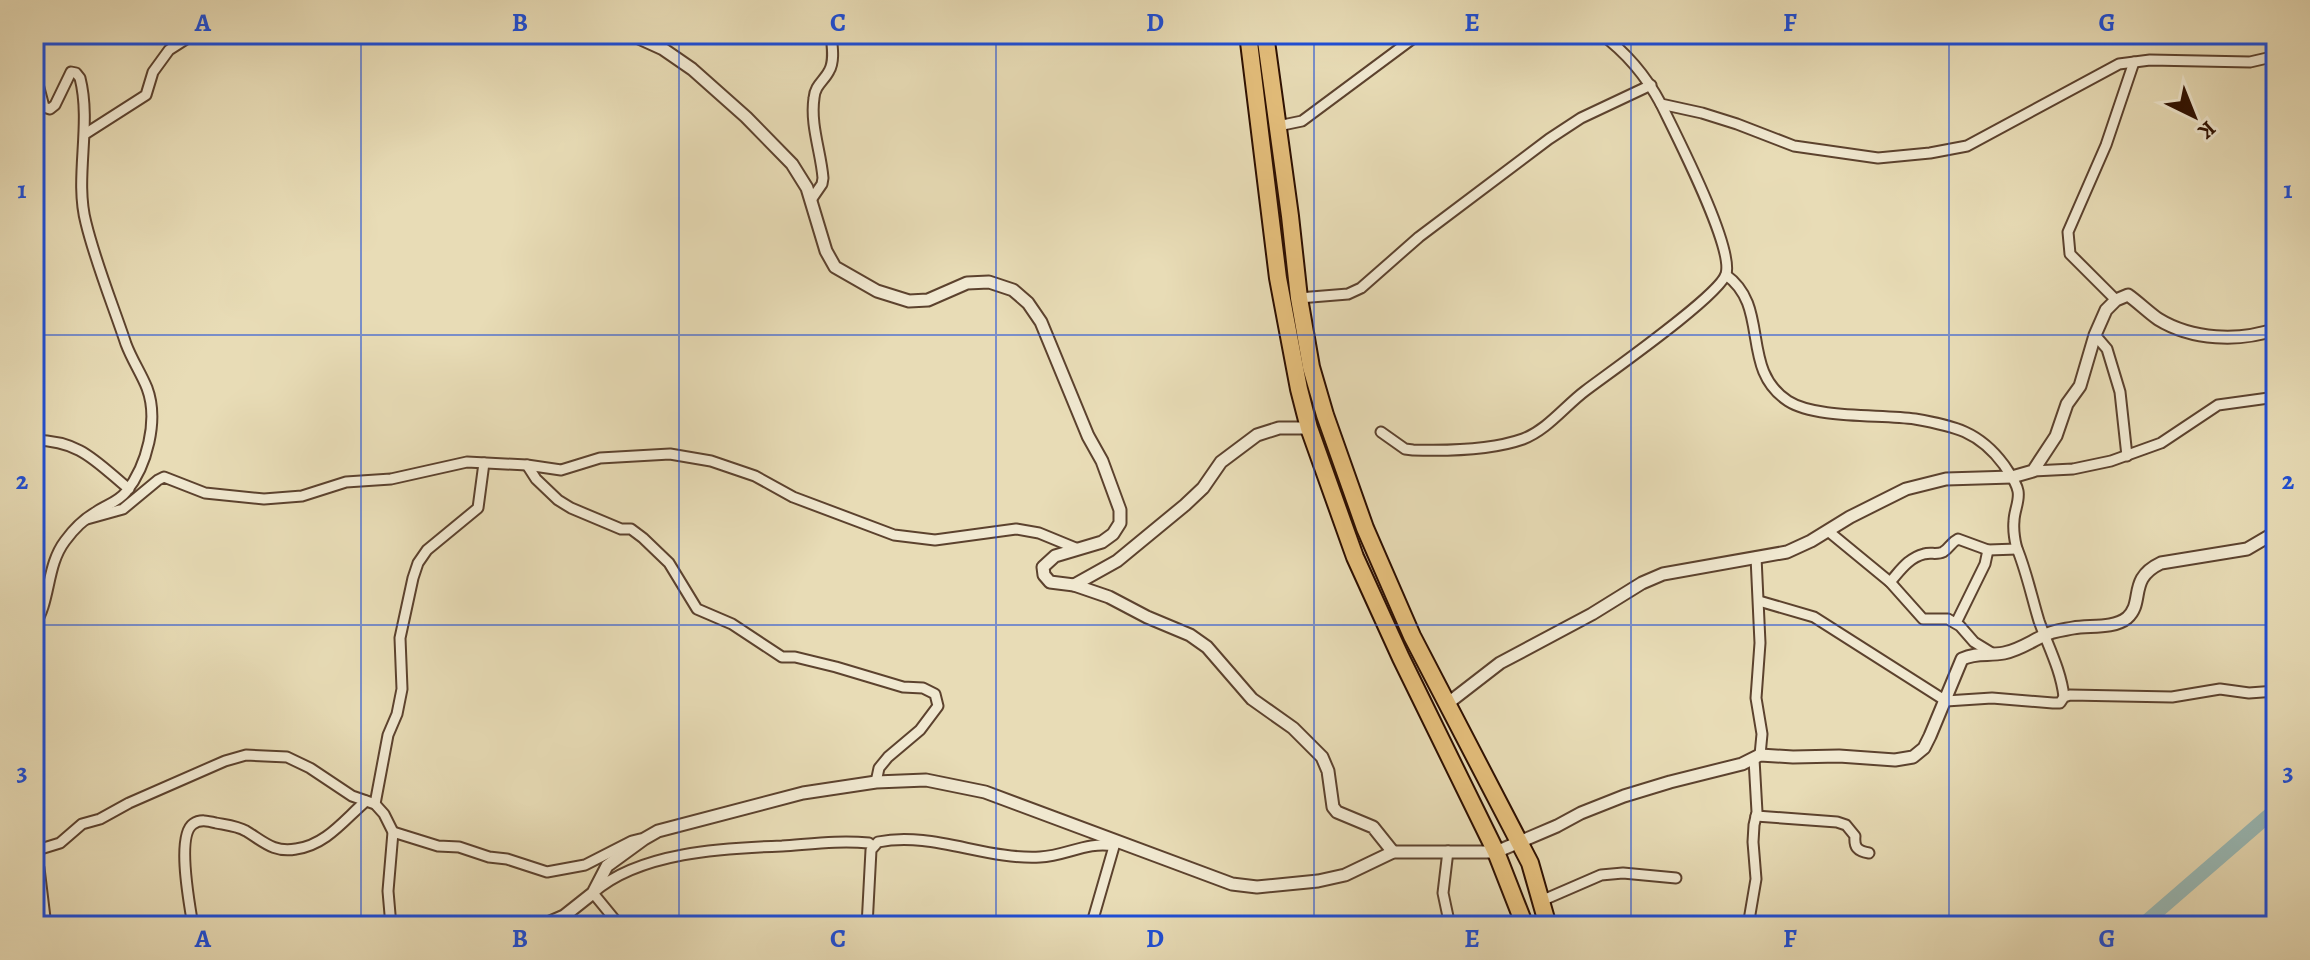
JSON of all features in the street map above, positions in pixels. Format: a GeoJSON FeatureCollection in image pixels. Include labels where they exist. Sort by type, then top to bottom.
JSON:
{"type":"FeatureCollection","features":[{"type":"Feature","properties":{"kind":"highway"},"geometry":{"type":"LineString","coordinates":[[1248,34],[1278,278],[1309,428],[1355,557],[1496,852],[1525,926]]}},
{"type":"Feature","properties":{"kind":"highway"},"geometry":{"type":"LineString","coordinates":[[1265,34],[1299,298],[1311,367],[1340,463],[1412,636],[1530,863],[1549,924]]}},
{"type":"Feature","properties":{"kind":"street"},"geometry":{"type":"LineString","coordinates":[[85,134],[146,95],[153,72],[169,50],[194,34]]}},
{"type":"Feature","properties":{"kind":"street"},"geometry":{"type":"LineString","coordinates":[[630,34],[663,49],[682,62],[737,109],[792,164],[807,188],[826,251],[835,267],[877,291],[909,301],[928,300],[967,283],[989,282],[1013,290],[1028,303],[1041,322],[1118,501],[1120,523],[1113,534],[1102,542],[1055,556],[1043,567],[1044,575],[1050,582],[1074,585],[1109,597],[1190,635],[1207,647],[1252,699],[1293,728],[1322,757],[1328,771],[1333,807],[1337,812],[1373,827],[1393,852]]}},
{"type":"Feature","properties":{"kind":"street"},"geometry":{"type":"LineString","coordinates":[[811,200],[823,178],[813,100],[815,89],[832,64],[831,34]]}},
{"type":"Feature","properties":{"kind":"street"},"geometry":{"type":"LineString","coordinates":[[1278,126],[1302,121],[1419,34]]}},
{"type":"Feature","properties":{"kind":"street"},"geometry":{"type":"LineString","coordinates":[[1381,432],[1405,449],[1413,450],[1478,447],[1522,439],[1549,422],[1692,309],[1726,275],[1724,248],[1703,193],[1661,104],[1651,85],[1626,55],[1601,34]]}},
{"type":"Feature","properties":{"kind":"street"},"geometry":{"type":"LineString","coordinates":[[1661,104],[1737,124],[1794,146],[1878,158],[1967,146],[2119,64],[2150,60],[2250,62],[2276,56]]}},
{"type":"Feature","properties":{"kind":"street"},"geometry":{"type":"LineString","coordinates":[[2116,300],[2070,254],[2068,232],[2106,145],[2134,62]]}},
{"type":"Feature","properties":{"kind":"street"},"geometry":{"type":"LineString","coordinates":[[34,69],[41,102],[50,109],[71,72],[76,73],[81,83],[85,134],[82,189],[85,221],[128,349],[150,401],[150,431],[138,472],[129,489],[114,503],[87,519],[65,540],[53,562],[39,618],[34,626]]}},
{"type":"Feature","properties":{"kind":"street"},"geometry":{"type":"LineString","coordinates":[[1299,298],[1341,295],[1361,288],[1419,237],[1538,147],[1581,118],[1651,85]]}},
{"type":"Feature","properties":{"kind":"street"},"geometry":{"type":"LineString","coordinates":[[1726,275],[1738,284],[1748,301],[1760,367],[1787,401],[1823,411],[1913,419],[1965,430],[1983,441],[2012,477],[2019,493],[2013,522],[2017,549],[2058,670],[2064,697],[2060,703],[1992,698],[1946,701],[1814,617],[1759,601]]}},
{"type":"Feature","properties":{"kind":"street"},"geometry":{"type":"LineString","coordinates":[[2033,471],[2056,436],[2067,404],[2080,386],[2106,310],[2116,300],[2128,295],[2159,319],[2185,331],[2218,337],[2244,337],[2276,329]]}},
{"type":"Feature","properties":{"kind":"street"},"geometry":{"type":"LineString","coordinates":[[2095,335],[2107,349],[2120,392],[2127,456]]}},
{"type":"Feature","properties":{"kind":"street"},"geometry":{"type":"LineString","coordinates":[[1447,704],[1500,663],[1663,574],[1787,552],[1906,489],[1946,479],[2012,477],[2033,471],[2073,469],[2127,456],[2161,443],[2218,405],[2276,397]]}},
{"type":"Feature","properties":{"kind":"street"},"geometry":{"type":"LineString","coordinates":[[1074,585],[1117,561],[1203,488],[1221,462],[1257,435],[1279,428],[1309,428]]}},
{"type":"Feature","properties":{"kind":"street"},"geometry":{"type":"LineString","coordinates":[[34,440],[59,441],[83,451],[129,489]]}},
{"type":"Feature","properties":{"kind":"street"},"geometry":{"type":"LineString","coordinates":[[87,519],[123,509],[164,477],[205,493],[264,499],[302,496],[346,482],[391,479],[467,462],[561,470],[600,458],[655,454],[686,455],[755,476],[793,497],[894,535],[935,540],[1016,529],[1039,533],[1078,549]]}},
{"type":"Feature","properties":{"kind":"street"},"geometry":{"type":"LineString","coordinates":[[193,926],[186,878],[186,834],[189,826],[204,821],[236,827],[267,846],[279,850],[297,849],[323,841],[370,802],[388,735],[397,714],[402,689],[400,638],[418,563],[427,550],[478,508],[484,463]]}},
{"type":"Feature","properties":{"kind":"street"},"geometry":{"type":"LineString","coordinates":[[527,465],[536,479],[558,500],[621,529],[631,529],[643,538],[669,563],[697,609],[732,624],[782,657],[795,657],[903,687],[923,688],[935,694],[938,706],[932,716],[888,757],[879,768],[876,782]]}},
{"type":"Feature","properties":{"kind":"street"},"geometry":{"type":"LineString","coordinates":[[1828,531],[1890,582],[1923,619],[1943,617],[1956,623],[1974,642],[1992,653]]}},
{"type":"Feature","properties":{"kind":"street"},"geometry":{"type":"LineString","coordinates":[[593,893],[607,866],[644,839],[671,826],[803,793],[876,782],[926,780],[985,792],[1115,843],[1232,884],[1257,887],[1345,875],[1393,852],[1496,852],[1624,796],[1757,757],[1839,756],[1895,760],[1913,757],[1924,748],[1962,659],[1978,653],[2020,648],[2045,634],[2075,627],[2113,624],[2127,618],[2134,608],[2140,580],[2150,568],[2161,563],[2247,549],[2276,532]]}},
{"type":"Feature","properties":{"kind":"street"},"geometry":{"type":"LineString","coordinates":[[1890,582],[1915,557],[1941,552],[1958,539],[1988,550],[2017,549]]}},
{"type":"Feature","properties":{"kind":"street"},"geometry":{"type":"LineString","coordinates":[[1956,623],[1985,564],[1988,550]]}},
{"type":"Feature","properties":{"kind":"street"},"geometry":{"type":"LineString","coordinates":[[1748,926],[1756,879],[1753,842],[1757,757],[1762,734],[1756,698],[1760,660],[1756,557]]}},
{"type":"Feature","properties":{"kind":"street"},"geometry":{"type":"LineString","coordinates":[[2064,697],[2172,697],[2220,689],[2249,693],[2276,691]]}},
{"type":"Feature","properties":{"kind":"street"},"geometry":{"type":"LineString","coordinates":[[34,851],[60,843],[82,824],[100,819],[225,761],[246,755],[287,757],[310,768],[352,796],[370,802],[384,814],[393,832],[388,891],[391,926]]}},
{"type":"Feature","properties":{"kind":"street"},"geometry":{"type":"LineString","coordinates":[[1756,816],[1819,819],[1846,825],[1855,836],[1854,844],[1858,850],[1869,853]]}},
{"type":"Feature","properties":{"kind":"street"},"geometry":{"type":"LineString","coordinates":[[393,832],[438,846],[459,847],[489,857],[507,859],[547,872],[585,865],[632,841],[644,839]]}},
{"type":"Feature","properties":{"kind":"street"},"geometry":{"type":"LineString","coordinates":[[867,926],[871,850],[883,840],[918,840],[1039,857],[1077,847],[1115,843]]}},
{"type":"Feature","properties":{"kind":"street"},"geometry":{"type":"LineString","coordinates":[[541,926],[564,916],[603,885],[669,857],[729,848],[832,841],[869,843],[873,846]]}},
{"type":"Feature","properties":{"kind":"street"},"geometry":{"type":"LineString","coordinates":[[1091,926],[1115,843]]}},
{"type":"Feature","properties":{"kind":"street"},"geometry":{"type":"LineString","coordinates":[[1448,851],[1443,893],[1450,926]]}},
{"type":"Feature","properties":{"kind":"street"},"geometry":{"type":"LineString","coordinates":[[34,859],[39,868],[46,926]]}},
{"type":"Feature","properties":{"kind":"street"},"geometry":{"type":"LineString","coordinates":[[1541,901],[1584,881],[1613,873],[1676,878]]}},
{"type":"Feature","properties":{"kind":"street"},"geometry":{"type":"LineString","coordinates":[[593,893],[620,926]]}},
{"type":"Feature","properties":{"kind":"waterway"},"geometry":{"type":"LineString","coordinates":[[2141,926],[2276,810]]}}]}
